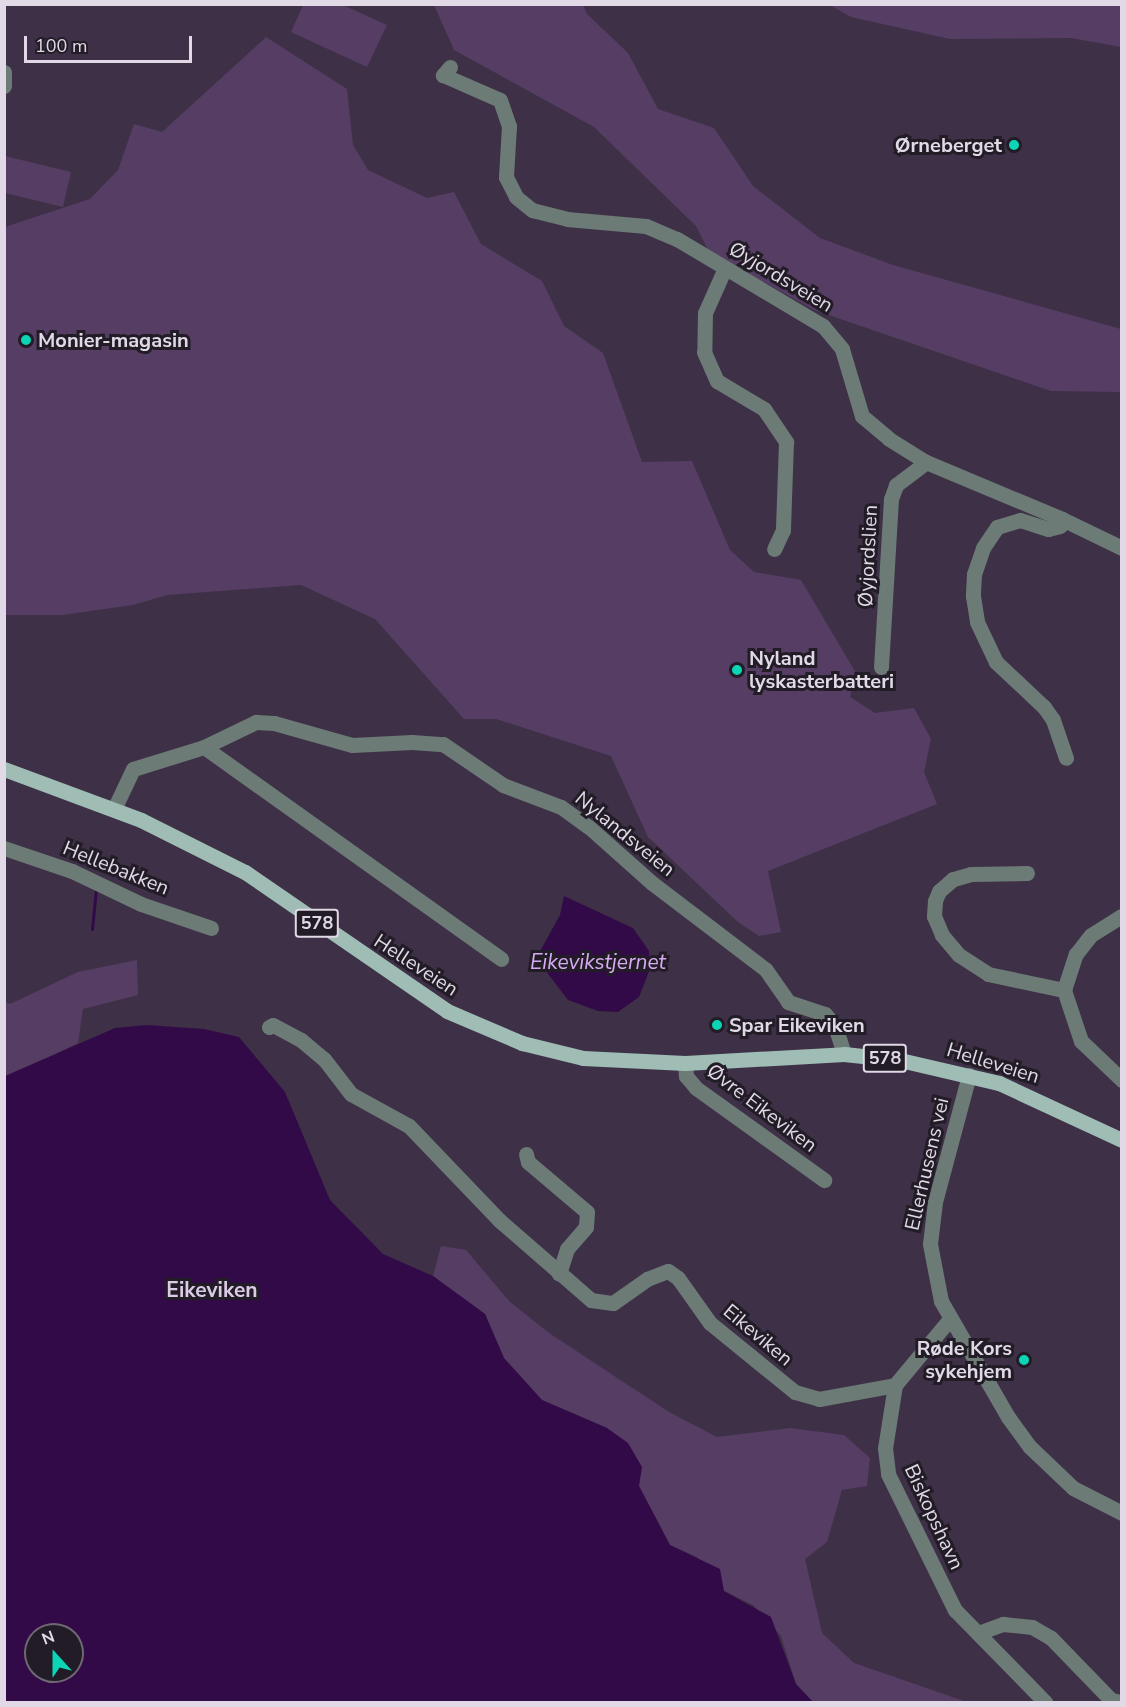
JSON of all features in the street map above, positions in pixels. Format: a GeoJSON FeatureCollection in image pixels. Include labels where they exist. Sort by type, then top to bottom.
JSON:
{"type":"FeatureCollection","features":[{"type":"Feature","properties":{"kind":"main road","name":"Helleveien"},"geometry":{"type":"LineString","coordinates":[[4,769],[114,809],[245,872],[401,982],[447,1011],[494,1033],[583,1058],[685,1063],[844,1054],[900,1060],[969,1075],[1030,1094],[1122,1140]]}},
{"type":"Feature","properties":{"kind":"street","name":"Øyjordsveien"},"geometry":{"type":"LineString","coordinates":[[450,67],[443,75],[491,94],[504,107],[509,126],[506,177],[516,197],[532,210],[567,219],[646,226],[677,238],[824,326],[842,349],[862,416],[926,462],[1062,519],[1122,548]]}},
{"type":"Feature","properties":{"kind":"street"},"geometry":{"type":"LineString","coordinates":[[4,72],[4,86]]}},
{"type":"Feature","properties":{"kind":"street"},"geometry":{"type":"LineString","coordinates":[[725,268],[704,319],[704,352],[717,381],[771,415],[786,442],[783,530],[774,549]]}},
{"type":"Feature","properties":{"kind":"street","name":"Øyjordslien"},"geometry":{"type":"LineString","coordinates":[[881,667],[891,499],[896,485],[926,462]]}},
{"type":"Feature","properties":{"kind":"street"},"geometry":{"type":"LineString","coordinates":[[1062,519],[1060,526],[1048,528],[1020,520],[997,527],[983,548],[974,574],[974,596],[977,622],[996,662],[1044,707],[1066,758]]}},
{"type":"Feature","properties":{"kind":"street","name":"Nylandsveien"},"geometry":{"type":"LineString","coordinates":[[114,809],[134,769],[204,747],[247,725],[265,721],[352,746],[412,741],[451,747],[503,784],[544,799],[574,816],[652,883],[766,970],[788,1002],[820,1011],[831,1020],[844,1054]]}},
{"type":"Feature","properties":{"kind":"street"},"geometry":{"type":"LineString","coordinates":[[204,747],[501,959]]}},
{"type":"Feature","properties":{"kind":"street","name":"Hellebakken"},"geometry":{"type":"LineString","coordinates":[[4,848],[72,871],[141,904],[211,928]]}},
{"type":"Feature","properties":{"kind":"street"},"geometry":{"type":"LineString","coordinates":[[1028,873],[971,874],[953,879],[939,891],[934,916],[942,935],[959,955],[988,974],[1064,990]]}},
{"type":"Feature","properties":{"kind":"street"},"geometry":{"type":"LineString","coordinates":[[1122,916],[1091,935],[1076,954],[1064,990],[1081,1041],[1122,1080]]}},
{"type":"Feature","properties":{"kind":"street"},"geometry":{"type":"LineString","coordinates":[[291,1025],[329,1053],[356,1089],[355,1097]]}},
{"type":"Feature","properties":{"kind":"street","name":"Eikeviken"},"geometry":{"type":"LineString","coordinates":[[269,1028],[279,1027],[313,1048],[355,1097],[410,1126],[499,1220],[583,1295],[605,1304],[619,1300],[662,1271],[672,1272],[710,1323],[761,1368],[807,1398],[832,1398],[895,1385]]}},
{"type":"Feature","properties":{"kind":"street","name":"Øvre Eikeviken"},"geometry":{"type":"LineString","coordinates":[[685,1063],[686,1076],[696,1088],[824,1180]]}},
{"type":"Feature","properties":{"kind":"street","name":"Ellerhusens vei"},"geometry":{"type":"LineString","coordinates":[[969,1075],[935,1202],[930,1244],[933,1274],[949,1320],[1030,1447],[1073,1488],[1122,1513]]}},
{"type":"Feature","properties":{"kind":"street"},"geometry":{"type":"LineString","coordinates":[[526,1154],[528,1162],[587,1212],[586,1227],[567,1249],[559,1274]]}},
{"type":"Feature","properties":{"kind":"street"},"geometry":{"type":"LineString","coordinates":[[895,1385],[949,1320]]}},
{"type":"Feature","properties":{"kind":"street","name":"Biskopshavn"},"geometry":{"type":"LineString","coordinates":[[895,1385],[885,1448],[888,1474],[955,1611],[1045,1702]]}},
{"type":"Feature","properties":{"kind":"street"},"geometry":{"type":"LineString","coordinates":[[978,1633],[1003,1624],[1032,1626],[1051,1638],[1112,1700],[1121,1702]]}},
{"type":"Feature","properties":{"kind":"shaded area"},"geometry":{"type":"Polygon","coordinates":[[[303,5],[343,5],[387,25],[367,67],[291,32],[303,5]]]}},
{"type":"Feature","properties":{"kind":"shaded area"},"geometry":{"type":"Polygon","coordinates":[[[434,5],[583,5],[587,14],[628,53],[658,109],[714,128],[753,186],[820,238],[893,265],[1121,329],[1121,392],[1051,391],[814,310],[721,258],[708,250],[696,226],[594,127],[454,50],[434,5]]]}},
{"type":"Feature","properties":{"kind":"shaded area"},"geometry":{"type":"Polygon","coordinates":[[[830,5],[1121,5],[1121,47],[1071,38],[950,39],[851,17],[830,5]]]}},
{"type":"Feature","properties":{"kind":"shaded area"},"geometry":{"type":"Polygon","coordinates":[[[266,37],[347,89],[353,145],[368,170],[427,198],[454,192],[481,244],[542,281],[564,326],[603,353],[642,462],[692,461],[730,550],[754,572],[801,580],[856,673],[850,697],[875,713],[914,708],[931,739],[924,772],[937,804],[768,871],[781,932],[759,936],[738,922],[648,837],[611,756],[496,719],[464,719],[375,619],[301,585],[167,595],[133,605],[62,615],[5,615],[5,227],[90,199],[118,170],[134,124],[162,132],[266,37]]]}},
{"type":"Feature","properties":{"kind":"shaded area"},"geometry":{"type":"Polygon","coordinates":[[[5,156],[71,172],[63,207],[5,193],[5,156]]]}},
{"type":"Feature","properties":{"kind":"shaded area"},"geometry":{"type":"Polygon","coordinates":[[[137,960],[138,995],[83,1009],[78,1043],[9,1077],[5,1076],[5,1002],[10,1004],[78,972],[137,960]]]}},
{"type":"Feature","properties":{"kind":"shaded area"},"geometry":{"type":"Polygon","coordinates":[[[441,1246],[466,1250],[509,1301],[549,1333],[669,1412],[717,1437],[790,1428],[844,1435],[870,1458],[867,1486],[842,1490],[827,1542],[805,1559],[822,1633],[854,1663],[967,1702],[813,1702],[796,1684],[781,1636],[753,1605],[724,1591],[697,1557],[670,1545],[639,1486],[638,1476],[607,1428],[542,1400],[504,1358],[485,1314],[433,1276],[441,1246]]]}},
{"type":"Feature","properties":{"kind":"water","name":"Eikevikstjernet"},"geometry":{"type":"Polygon","coordinates":[[[564,896],[633,928],[649,951],[650,969],[639,997],[618,1012],[598,1011],[568,1000],[542,966],[539,953],[560,915],[564,896]]]}},
{"type":"Feature","properties":{"kind":"water"},"geometry":{"type":"Polygon","coordinates":[[[147,1025],[204,1029],[239,1037],[285,1092],[330,1200],[383,1254],[433,1276],[485,1314],[504,1358],[542,1400],[607,1428],[628,1443],[642,1467],[639,1486],[670,1545],[720,1569],[724,1591],[771,1617],[796,1684],[813,1702],[5,1702],[5,1076],[115,1028],[147,1025]]]}},
{"type":"Feature","properties":{"kind":"waterway"},"geometry":{"type":"LineString","coordinates":[[92,929],[96,889]]}},
{"type":"Feature","properties":{"kind":"place","name":"Ørneberget"},"geometry":{"type":"Point","coordinates":[1014,145]}},
{"type":"Feature","properties":{"kind":"place","name":"Monier-magasin"},"geometry":{"type":"Point","coordinates":[26,340]}},
{"type":"Feature","properties":{"kind":"place","name":"Nyland lyskasterbatteri"},"geometry":{"type":"Point","coordinates":[737,670]}},
{"type":"Feature","properties":{"kind":"place","name":"Spar Eikeviken"},"geometry":{"type":"Point","coordinates":[717,1025]}},
{"type":"Feature","properties":{"kind":"place","name":"Røde Kors sykehjem"},"geometry":{"type":"Point","coordinates":[1024,1360]}},
{"type":"Feature","properties":{"kind":"district","name":"Eikeviken"},"geometry":{"type":"Point","coordinates":[212,1290]}}]}
